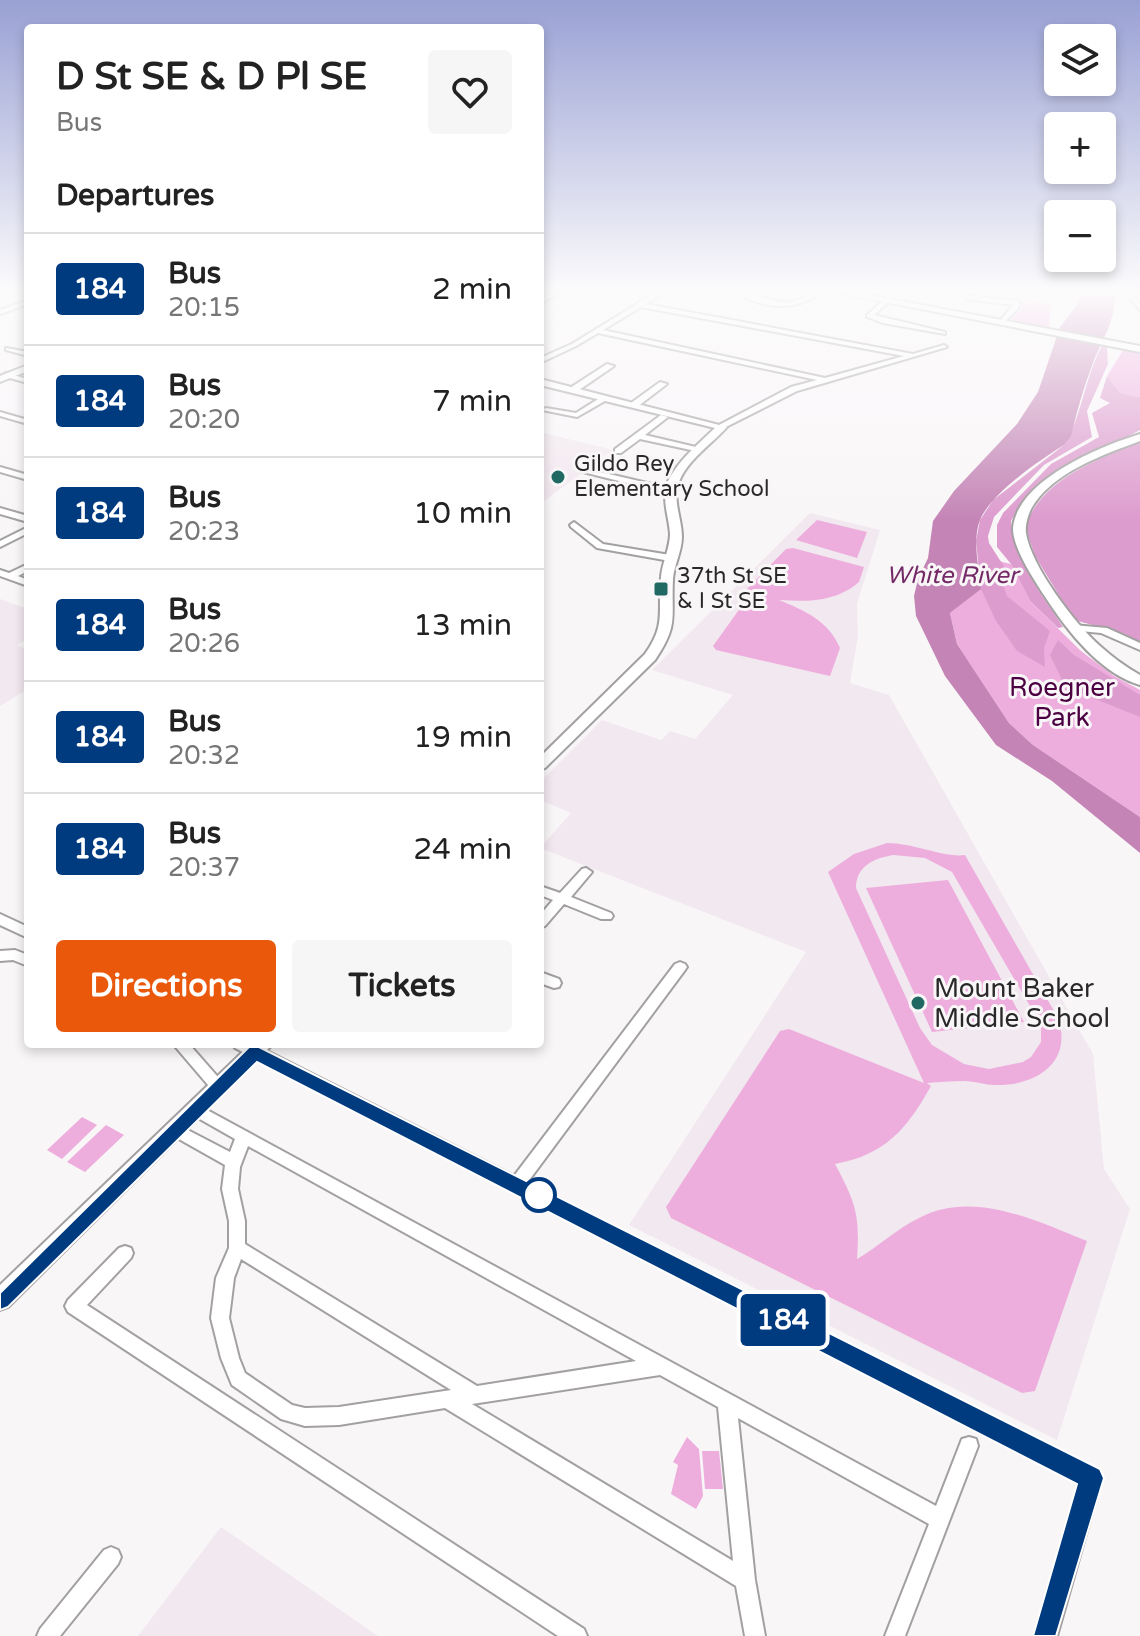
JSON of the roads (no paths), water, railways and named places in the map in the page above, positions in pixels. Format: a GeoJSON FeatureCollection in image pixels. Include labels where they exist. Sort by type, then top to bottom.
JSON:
{"type":"FeatureCollection","features":[{"type":"Feature","properties":{"kind":"street"},"geometry":{"type":"LineString","coordinates":[[573,390],[608,367]]}},
{"type":"Feature","properties":{"kind":"street"},"geometry":{"type":"LineString","coordinates":[[768,367],[823,379]]}},
{"type":"Feature","properties":{"kind":"street"},"geometry":{"type":"LineString","coordinates":[[544,761],[650,657],[662,640],[667,626],[670,558],[676,537],[670,491],[679,469],[722,427],[778,395],[865,367]]}},
{"type":"Feature","properties":{"kind":"street"},"geometry":{"type":"LineString","coordinates":[[4,377],[24,370]]}},
{"type":"Feature","properties":{"kind":"street"},"geometry":{"type":"LineString","coordinates":[[4,377],[24,380]]}},
{"type":"Feature","properties":{"kind":"street"},"geometry":{"type":"LineString","coordinates":[[544,383],[722,427]]}},
{"type":"Feature","properties":{"kind":"street"},"geometry":{"type":"LineString","coordinates":[[634,405],[663,384]]}},
{"type":"Feature","properties":{"kind":"street"},"geometry":{"type":"LineString","coordinates":[[546,410],[577,415],[606,398]]}},
{"type":"Feature","properties":{"kind":"street"},"geometry":{"type":"LineString","coordinates":[[0,414],[24,421]]}},
{"type":"Feature","properties":{"kind":"street"},"geometry":{"type":"LineString","coordinates":[[618,451],[664,417]]}},
{"type":"Feature","properties":{"kind":"street"},"geometry":{"type":"LineString","coordinates":[[639,436],[697,450]]}},
{"type":"Feature","properties":{"kind":"street"},"geometry":{"type":"LineString","coordinates":[[1140,437],[1065,471],[1038,495],[1019,522],[1019,534],[1026,551],[1073,628],[1099,654],[1140,681]]}},
{"type":"Feature","properties":{"kind":"street"},"geometry":{"type":"LineString","coordinates":[[10,473],[24,466]]}},
{"type":"Feature","properties":{"kind":"street"},"geometry":{"type":"LineString","coordinates":[[0,469],[24,477]]}},
{"type":"Feature","properties":{"kind":"street"},"geometry":{"type":"LineString","coordinates":[[582,469],[670,491]]}},
{"type":"Feature","properties":{"kind":"street"},"geometry":{"type":"LineString","coordinates":[[0,511],[24,518]]}},
{"type":"Feature","properties":{"kind":"street"},"geometry":{"type":"LineString","coordinates":[[574,525],[600,546],[670,558]]}},
{"type":"Feature","properties":{"kind":"street"},"geometry":{"type":"LineString","coordinates":[[0,544],[24,532]]}},
{"type":"Feature","properties":{"kind":"street"},"geometry":{"type":"LineString","coordinates":[[4,575],[24,568]]}},
{"type":"Feature","properties":{"kind":"street"},"geometry":{"type":"LineString","coordinates":[[4,575],[24,582]]}},
{"type":"Feature","properties":{"kind":"street"},"geometry":{"type":"LineString","coordinates":[[1073,628],[1103,630],[1140,647]]}},
{"type":"Feature","properties":{"kind":"street"},"geometry":{"type":"LineString","coordinates":[[544,919],[586,872]]}},
{"type":"Feature","properties":{"kind":"street"},"geometry":{"type":"LineString","coordinates":[[544,892],[606,916]]}},
{"type":"Feature","properties":{"kind":"street"},"geometry":{"type":"LineString","coordinates":[[0,919],[24,931]]}},
{"type":"Feature","properties":{"kind":"street"},"geometry":{"type":"LineString","coordinates":[[0,956],[15,955],[24,959]]}},
{"type":"Feature","properties":{"kind":"street"},"geometry":{"type":"LineString","coordinates":[[517,1184],[680,967]]}},
{"type":"Feature","properties":{"kind":"street"},"geometry":{"type":"LineString","coordinates":[[184,1048],[219,1088]]}},
{"type":"Feature","properties":{"kind":"street"},"geometry":{"type":"LineString","coordinates":[[0,1300],[219,1088],[252,1048]]}},
{"type":"Feature","properties":{"kind":"street"},"geometry":{"type":"LineString","coordinates":[[255,1048],[1092,1478],[1047,1636]]}},
{"type":"Feature","properties":{"kind":"street"},"geometry":{"type":"LineString","coordinates":[[196,1110],[939,1519]]}},
{"type":"Feature","properties":{"kind":"street"},"geometry":{"type":"LineString","coordinates":[[175,1130],[234,1162]]}},
{"type":"Feature","properties":{"kind":"street"},"geometry":{"type":"LineString","coordinates":[[243,1137],[234,1162],[230,1189],[237,1221],[237,1248],[225,1278],[220,1318],[238,1379],[288,1413],[305,1417],[339,1416],[661,1366]]}},
{"type":"Feature","properties":{"kind":"street"},"geometry":{"type":"LineString","coordinates":[[237,1248],[472,1393]]}},
{"type":"Feature","properties":{"kind":"street"},"geometry":{"type":"LineString","coordinates":[[125,1253],[74,1306],[577,1636]]}},
{"type":"Feature","properties":{"kind":"street"},"geometry":{"type":"LineString","coordinates":[[220,1400],[238,1379]]}},
{"type":"Feature","properties":{"kind":"street"},"geometry":{"type":"LineString","coordinates":[[446,1399],[745,1580]]}},
{"type":"Feature","properties":{"kind":"street"},"geometry":{"type":"LineString","coordinates":[[727,1403],[745,1580],[755,1636]]}},
{"type":"Feature","properties":{"kind":"street"},"geometry":{"type":"LineString","coordinates":[[895,1636],[969,1446]]}},
{"type":"Feature","properties":{"kind":"street"},"geometry":{"type":"LineString","coordinates":[[47,1636],[111,1557]]}},
{"type":"Feature","properties":{"kind":"water","name":"White River"},"geometry":{"type":"Polygon","coordinates":[[[1046,367],[1092,367],[1071,436],[1064,445],[1005,488],[980,520],[976,536],[981,589],[950,613],[957,644],[1009,723],[1033,745],[1140,817],[1140,853],[1052,781],[996,745],[945,676],[916,616],[914,596],[928,558],[933,521],[954,491],[1017,424],[1038,392],[1046,367]]]}},
{"type":"Feature","properties":{"kind":"place","name":"Gildo Rey Elementary School"},"geometry":{"type":"Point","coordinates":[558,477]}},
{"type":"Feature","properties":{"kind":"place","name":"37th St SE & I St SE"},"geometry":{"type":"Point","coordinates":[661,589]}},
{"type":"Feature","properties":{"kind":"place","name":"Mount Baker Middle School"},"geometry":{"type":"Point","coordinates":[918,1003]}},
{"type":"Feature","properties":{"kind":"park label","name":"Roegner Park"},"geometry":{"type":"Point","coordinates":[1062,702]}}]}
